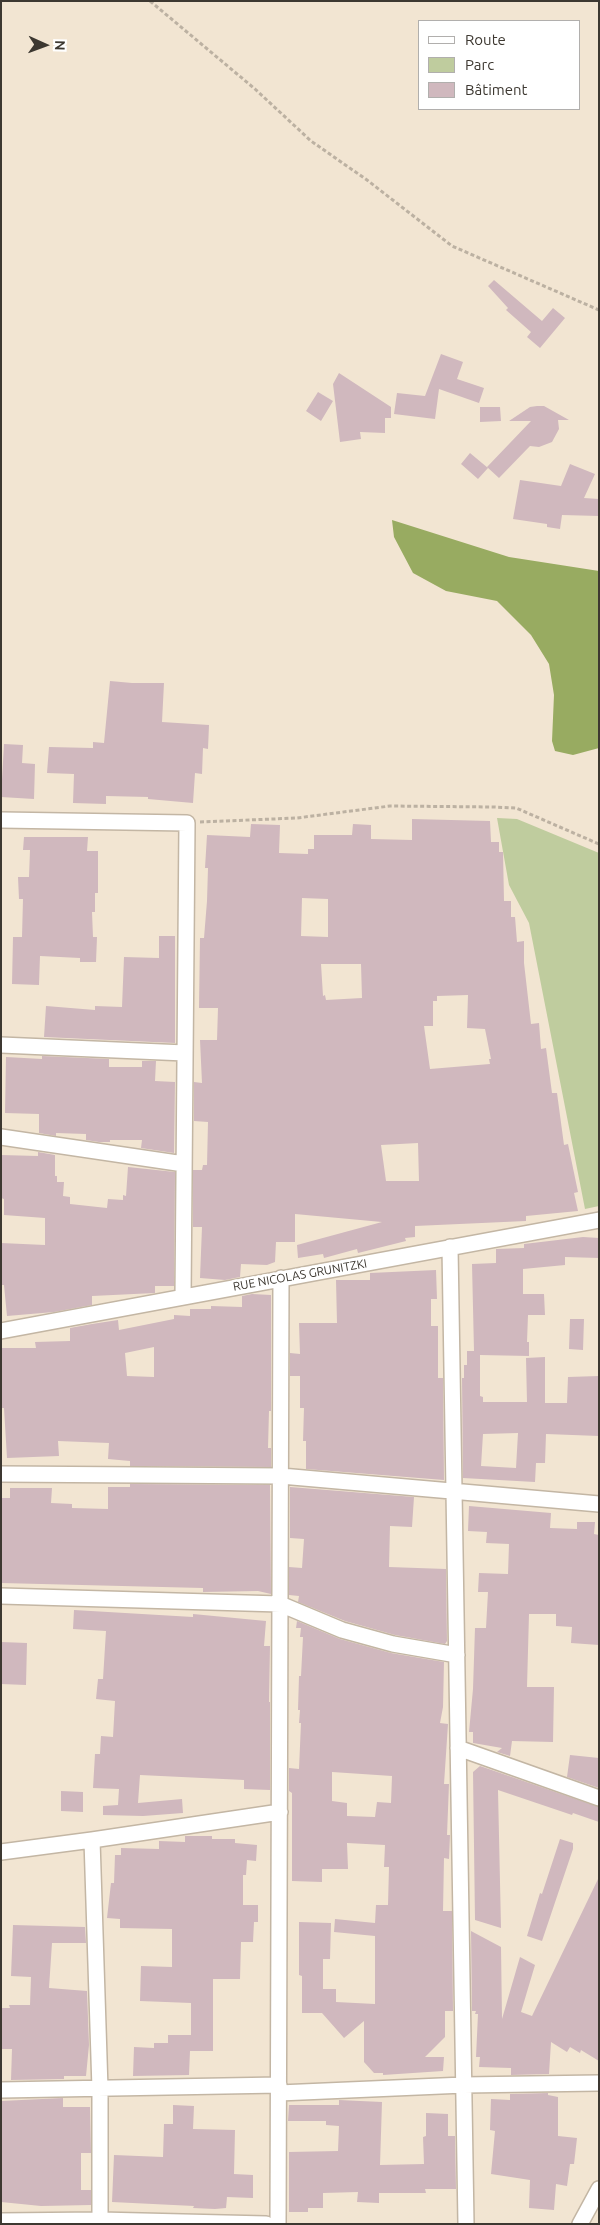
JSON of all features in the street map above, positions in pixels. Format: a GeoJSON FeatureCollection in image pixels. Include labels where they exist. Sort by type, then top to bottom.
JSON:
{"type":"FeatureCollection","features":[{"type":"Feature","properties":{"kind":"street"},"geometry":{"type":"LineString","coordinates":[[1,820],[187,823],[183,1297]]}},
{"type":"Feature","properties":{"kind":"street"},"geometry":{"type":"LineString","coordinates":[[1,1045],[185,1053]]}},
{"type":"Feature","properties":{"kind":"street"},"geometry":{"type":"LineString","coordinates":[[1,1137],[184,1164]]}},
{"type":"Feature","properties":{"kind":"street","name":"RUE NICOLAS GRUNITZKI"},"geometry":{"type":"LineString","coordinates":[[1,1331],[599,1220]]}},
{"type":"Feature","properties":{"kind":"street"},"geometry":{"type":"LineString","coordinates":[[450,1247],[466,2224]]}},
{"type":"Feature","properties":{"kind":"street"},"geometry":{"type":"LineString","coordinates":[[278,2224],[282,1278]]}},
{"type":"Feature","properties":{"kind":"street"},"geometry":{"type":"LineString","coordinates":[[1,1474],[281,1476],[599,1504]]}},
{"type":"Feature","properties":{"kind":"street"},"geometry":{"type":"LineString","coordinates":[[1,1596],[280,1604],[342,1630],[393,1644],[457,1655]]}},
{"type":"Feature","properties":{"kind":"street"},"geometry":{"type":"LineString","coordinates":[[458,1748],[599,1798]]}},
{"type":"Feature","properties":{"kind":"street"},"geometry":{"type":"LineString","coordinates":[[1,1852],[280,1812]]}},
{"type":"Feature","properties":{"kind":"street"},"geometry":{"type":"LineString","coordinates":[[92,1840],[100,2090],[100,2222]]}},
{"type":"Feature","properties":{"kind":"street"},"geometry":{"type":"LineString","coordinates":[[1,2090],[279,2089],[599,2083]]}},
{"type":"Feature","properties":{"kind":"street"},"geometry":{"type":"LineString","coordinates":[[580,2224],[599,2188]]}},
{"type":"Feature","properties":{"kind":"street"},"geometry":{"type":"LineString","coordinates":[[1,2221],[266,2224]]}},
{"type":"Feature","properties":{"kind":"path"},"geometry":{"type":"LineString","coordinates":[[150,1],[255,89],[311,141],[367,180],[452,246],[599,310]]}},
{"type":"Feature","properties":{"kind":"path"},"geometry":{"type":"LineString","coordinates":[[187,823],[297,818],[390,806],[516,808],[599,844]]}},
{"type":"Feature","properties":{"kind":"green space"},"geometry":{"type":"Polygon","coordinates":[[[392,520],[509,557],[599,571],[599,748],[573,755],[555,751],[552,741],[554,695],[549,664],[531,635],[497,601],[446,591],[413,573],[394,537],[392,520]]]}},
{"type":"Feature","properties":{"kind":"green space"},"geometry":{"type":"Polygon","coordinates":[[[497,818],[517,819],[599,853],[599,1206],[585,1209],[529,923],[509,885],[497,818]]]}},
{"type":"Feature","properties":{"kind":"building"},"geometry":{"type":"Polygon","coordinates":[[[494,280],[542,321],[553,308],[565,318],[540,348],[527,337],[531,332],[506,310],[508,308],[488,286],[494,280]]]}},
{"type":"Feature","properties":{"kind":"building"},"geometry":{"type":"Polygon","coordinates":[[[441,354],[463,362],[457,379],[484,388],[479,403],[439,389],[435,419],[394,414],[397,393],[425,396],[441,354]]]}},
{"type":"Feature","properties":{"kind":"building"},"geometry":{"type":"Polygon","coordinates":[[[339,373],[391,407],[391,418],[385,418],[385,433],[360,432],[361,439],[340,442],[333,384],[339,373]]]}},
{"type":"Feature","properties":{"kind":"building"},"geometry":{"type":"Polygon","coordinates":[[[318,392],[333,401],[321,421],[306,411],[318,392]]]}},
{"type":"Feature","properties":{"kind":"building"},"geometry":{"type":"Polygon","coordinates":[[[544,406],[569,420],[558,420],[559,429],[552,442],[539,447],[530,446],[499,478],[487,467],[531,421],[509,421],[530,407],[544,406]]]}},
{"type":"Feature","properties":{"kind":"building"},"geometry":{"type":"Polygon","coordinates":[[[480,407],[500,407],[501,421],[480,422],[480,407]]]}},
{"type":"Feature","properties":{"kind":"building"},"geometry":{"type":"Polygon","coordinates":[[[470,453],[488,468],[478,479],[461,464],[470,453]]]}},
{"type":"Feature","properties":{"kind":"building"},"geometry":{"type":"Polygon","coordinates":[[[570,464],[595,474],[584,498],[599,499],[599,516],[562,515],[560,529],[547,527],[547,524],[513,519],[520,480],[561,486],[570,464]]]}},
{"type":"Feature","properties":{"kind":"building"},"geometry":{"type":"Polygon","coordinates":[[[110,681],[164,683],[162,722],[209,725],[208,749],[203,748],[202,774],[195,773],[193,803],[148,799],[148,797],[106,796],[106,804],[73,803],[74,774],[47,773],[49,747],[93,748],[93,742],[104,743],[110,681]]]}},
{"type":"Feature","properties":{"kind":"building"},"geometry":{"type":"Polygon","coordinates":[[[4,744],[23,745],[22,763],[35,764],[34,799],[1,797],[4,744]]]}},
{"type":"Feature","properties":{"kind":"building"},"geometry":{"type":"Polygon","coordinates":[[[412,819],[490,821],[491,842],[499,842],[499,852],[503,852],[504,901],[511,901],[511,917],[515,917],[517,942],[524,941],[524,963],[531,1024],[539,1023],[541,1049],[546,1048],[552,1093],[557,1093],[564,1145],[568,1144],[578,1192],[574,1193],[578,1211],[526,1216],[526,1221],[415,1226],[415,1237],[405,1238],[406,1241],[358,1253],[357,1249],[324,1258],[323,1254],[298,1258],[297,1245],[382,1222],[295,1214],[295,1242],[276,1242],[275,1262],[267,1265],[241,1264],[240,1277],[225,1280],[200,1278],[202,1227],[193,1227],[193,1170],[202,1170],[203,1165],[207,1165],[208,1122],[194,1121],[194,1082],[202,1083],[200,1040],[217,1040],[218,1008],[199,1008],[200,938],[204,938],[207,901],[208,868],[205,868],[207,835],[250,837],[251,824],[280,825],[279,853],[308,854],[308,849],[314,849],[314,835],[352,835],[353,824],[371,825],[371,839],[412,840],[412,819]],[[302,898],[301,936],[328,937],[328,899],[302,898]],[[321,964],[323,996],[325,995],[326,1000],[362,998],[361,964],[321,964]],[[468,995],[437,996],[437,1001],[433,1001],[433,1026],[424,1026],[430,1069],[490,1064],[489,1059],[491,1059],[485,1029],[467,1028],[468,995]],[[418,1143],[381,1145],[386,1181],[419,1181],[418,1143]]]}},
{"type":"Feature","properties":{"kind":"building"},"geometry":{"type":"Polygon","coordinates":[[[24,837],[88,837],[87,851],[98,851],[98,893],[95,893],[95,912],[92,912],[93,937],[97,937],[96,962],[80,962],[80,958],[40,956],[39,985],[12,984],[13,937],[22,937],[23,899],[19,899],[18,877],[29,877],[30,850],[23,850],[24,837]]]}},
{"type":"Feature","properties":{"kind":"building"},"geometry":{"type":"Polygon","coordinates":[[[159,936],[175,936],[175,1043],[44,1037],[46,1006],[95,1010],[95,1006],[122,1007],[124,957],[159,958],[159,936]]]}},
{"type":"Feature","properties":{"kind":"building"},"geometry":{"type":"Polygon","coordinates":[[[42,1056],[109,1059],[109,1067],[142,1067],[142,1061],[156,1061],[155,1081],[175,1082],[174,1153],[141,1148],[142,1140],[99,1142],[86,1140],[86,1134],[56,1133],[56,1136],[39,1133],[39,1114],[5,1113],[6,1057],[42,1059],[42,1056]]]}},
{"type":"Feature","properties":{"kind":"building"},"geometry":{"type":"Polygon","coordinates":[[[38,1152],[55,1155],[55,1176],[57,1176],[57,1182],[64,1182],[63,1196],[70,1197],[70,1204],[107,1208],[108,1199],[123,1200],[123,1195],[126,1196],[128,1167],[175,1172],[174,1286],[155,1286],[155,1293],[92,1296],[92,1305],[54,1312],[7,1316],[4,1285],[1,1285],[1,1243],[45,1245],[45,1218],[4,1215],[4,1199],[1,1198],[1,1155],[38,1156],[38,1152]]]}},
{"type":"Feature","properties":{"kind":"building"},"geometry":{"type":"Polygon","coordinates":[[[583,1237],[599,1238],[599,1258],[565,1257],[565,1265],[523,1269],[523,1294],[544,1294],[545,1315],[528,1315],[527,1342],[529,1342],[529,1356],[480,1355],[480,1396],[483,1397],[483,1402],[527,1402],[526,1358],[545,1357],[545,1403],[567,1403],[568,1377],[599,1376],[599,1436],[546,1434],[545,1463],[536,1463],[535,1482],[463,1478],[462,1378],[464,1378],[464,1365],[467,1365],[467,1351],[474,1351],[472,1264],[496,1263],[496,1249],[524,1248],[524,1244],[583,1237]],[[518,1433],[483,1434],[481,1466],[516,1468],[518,1433]]]}},
{"type":"Feature","properties":{"kind":"building"},"geometry":{"type":"Polygon","coordinates":[[[436,1270],[437,1299],[431,1299],[431,1326],[438,1326],[438,1378],[443,1378],[444,1480],[306,1469],[306,1441],[303,1441],[304,1408],[300,1408],[300,1376],[290,1376],[290,1353],[300,1354],[299,1323],[337,1323],[336,1280],[370,1280],[370,1273],[436,1270]]]}},
{"type":"Feature","properties":{"kind":"building"},"geometry":{"type":"Polygon","coordinates":[[[252,1294],[271,1295],[271,1411],[269,1411],[268,1448],[271,1448],[271,1467],[130,1466],[130,1461],[108,1459],[109,1443],[58,1441],[59,1456],[7,1458],[4,1408],[1,1408],[1,1348],[36,1348],[35,1342],[70,1341],[70,1328],[92,1324],[118,1320],[119,1330],[174,1319],[174,1315],[190,1316],[190,1309],[211,1309],[211,1306],[242,1307],[242,1296],[252,1294]],[[154,1347],[125,1353],[127,1376],[154,1377],[154,1347]]]}},
{"type":"Feature","properties":{"kind":"building"},"geometry":{"type":"Polygon","coordinates":[[[570,1319],[584,1319],[583,1350],[569,1349],[570,1319]]]}},
{"type":"Feature","properties":{"kind":"building"},"geometry":{"type":"Polygon","coordinates":[[[130,1484],[270,1485],[271,1594],[258,1591],[203,1592],[203,1588],[1,1583],[1,1498],[10,1498],[10,1488],[52,1488],[51,1503],[72,1504],[72,1508],[108,1509],[108,1487],[130,1487],[130,1484]]]}},
{"type":"Feature","properties":{"kind":"building"},"geometry":{"type":"Polygon","coordinates":[[[290,1487],[414,1497],[412,1527],[390,1526],[389,1567],[446,1569],[447,1641],[445,1644],[395,1635],[345,1621],[298,1602],[299,1596],[289,1595],[289,1567],[302,1568],[304,1539],[290,1538],[290,1487]]]}},
{"type":"Feature","properties":{"kind":"building"},"geometry":{"type":"Polygon","coordinates":[[[469,1506],[551,1513],[550,1528],[577,1529],[577,1522],[595,1522],[594,1534],[599,1535],[599,1645],[571,1643],[572,1627],[556,1626],[556,1614],[529,1614],[527,1687],[554,1687],[553,1742],[512,1741],[510,1756],[497,1752],[502,1748],[473,1743],[473,1732],[469,1732],[473,1689],[475,1628],[486,1628],[488,1592],[478,1592],[479,1573],[508,1574],[509,1544],[486,1543],[487,1532],[468,1531],[469,1506]]]}},
{"type":"Feature","properties":{"kind":"building"},"geometry":{"type":"Polygon","coordinates":[[[74,1610],[193,1617],[193,1614],[266,1621],[264,1646],[270,1646],[270,1790],[244,1789],[244,1780],[140,1775],[138,1803],[182,1799],[183,1813],[143,1816],[103,1815],[103,1806],[118,1805],[119,1789],[93,1788],[95,1754],[100,1754],[101,1736],[113,1737],[115,1701],[96,1699],[98,1679],[103,1679],[106,1631],[73,1629],[74,1610]]]}},
{"type":"Feature","properties":{"kind":"building"},"geometry":{"type":"Polygon","coordinates":[[[297,1621],[340,1639],[391,1653],[444,1662],[443,1707],[440,1723],[448,1724],[444,1784],[449,1784],[447,1835],[450,1835],[449,1859],[444,1858],[443,1911],[452,1911],[453,2011],[445,2011],[445,2037],[425,2057],[444,2057],[443,2071],[383,2075],[383,2073],[374,2073],[364,2062],[364,2021],[344,2038],[322,2013],[302,2013],[302,1976],[299,1975],[299,1922],[331,1923],[330,1959],[323,1959],[323,1989],[336,1989],[336,2002],[375,2004],[375,1936],[334,1932],[335,1919],[375,1923],[376,1905],[388,1905],[389,1867],[384,1867],[385,1845],[347,1843],[348,1869],[322,1869],[322,1882],[292,1881],[292,1793],[289,1791],[289,1768],[299,1769],[301,1723],[299,1723],[300,1710],[298,1710],[299,1676],[301,1676],[303,1637],[300,1637],[301,1628],[296,1628],[297,1621]],[[332,1772],[332,1801],[347,1803],[347,1816],[375,1817],[377,1802],[391,1803],[392,1776],[332,1772]]]}},
{"type":"Feature","properties":{"kind":"building"},"geometry":{"type":"Polygon","coordinates":[[[1,1642],[27,1643],[26,1685],[1,1684],[1,1642]]]}},
{"type":"Feature","properties":{"kind":"building"},"geometry":{"type":"Polygon","coordinates":[[[570,1755],[599,1758],[599,1788],[567,1777],[570,1755]]]}},
{"type":"Feature","properties":{"kind":"building"},"geometry":{"type":"Polygon","coordinates":[[[480,1766],[599,1807],[599,1822],[498,1790],[501,1928],[475,1920],[473,1772],[480,1766]]]}},
{"type":"Feature","properties":{"kind":"building"},"geometry":{"type":"Polygon","coordinates":[[[61,1791],[83,1792],[83,1812],[61,1811],[61,1791]]]}},
{"type":"Feature","properties":{"kind":"building"},"geometry":{"type":"Polygon","coordinates":[[[185,1836],[212,1836],[212,1839],[235,1839],[235,1843],[257,1845],[256,1861],[247,1860],[246,1875],[243,1875],[243,1905],[258,1905],[258,1922],[254,1922],[253,1942],[241,1942],[240,1979],[213,1979],[213,2051],[190,2051],[189,2075],[133,2076],[134,2047],[154,2048],[154,2043],[168,2043],[168,2035],[191,2035],[191,2003],[140,2001],[141,1966],[172,1967],[172,1929],[120,1928],[120,1919],[107,1918],[111,1883],[114,1883],[115,1855],[121,1855],[121,1848],[159,1849],[159,1841],[185,1842],[185,1836]]]}},
{"type":"Feature","properties":{"kind":"building"},"geometry":{"type":"Polygon","coordinates":[[[560,1839],[573,1843],[573,1849],[542,1941],[527,1936],[540,1893],[542,1894],[560,1839]]]}},
{"type":"Feature","properties":{"kind":"building"},"geometry":{"type":"Polygon","coordinates":[[[599,1877],[599,2061],[581,2050],[580,2053],[570,2047],[567,2052],[551,2042],[549,2074],[511,2075],[511,2068],[479,2067],[480,2057],[476,2057],[478,2014],[475,2014],[476,2011],[472,2011],[471,1931],[501,1947],[502,2019],[520,1957],[535,1965],[521,2012],[532,2016],[599,1877]]]}},
{"type":"Feature","properties":{"kind":"building"},"geometry":{"type":"Polygon","coordinates":[[[13,1925],[85,1927],[86,1943],[52,1943],[49,1988],[87,1991],[89,2045],[86,2076],[64,2076],[64,2079],[11,2080],[12,2049],[1,2049],[1,2008],[10,2008],[9,2005],[30,2005],[31,1977],[11,1976],[13,1925]]]}},
{"type":"Feature","properties":{"kind":"building"},"geometry":{"type":"Polygon","coordinates":[[[548,2093],[548,2095],[558,2097],[558,2136],[577,2138],[574,2164],[570,2164],[567,2186],[556,2184],[554,2210],[529,2208],[530,2180],[491,2174],[495,2131],[490,2130],[491,2099],[510,2100],[510,2094],[548,2093]]]}},
{"type":"Feature","properties":{"kind":"building"},"geometry":{"type":"Polygon","coordinates":[[[63,2098],[63,2107],[90,2107],[91,2153],[81,2153],[81,2190],[91,2190],[91,2205],[41,2206],[1,2202],[1,2101],[63,2098]]]}},
{"type":"Feature","properties":{"kind":"building"},"geometry":{"type":"Polygon","coordinates":[[[339,2100],[382,2102],[380,2165],[424,2164],[423,2137],[426,2136],[426,2113],[448,2114],[448,2136],[455,2136],[456,2189],[425,2189],[426,2193],[379,2193],[379,2203],[357,2202],[358,2192],[323,2193],[323,2208],[308,2208],[308,2212],[289,2212],[289,2152],[338,2151],[339,2126],[326,2125],[326,2121],[288,2121],[289,2105],[339,2105],[339,2100]]]}},
{"type":"Feature","properties":{"kind":"building"},"geometry":{"type":"Polygon","coordinates":[[[173,2105],[194,2106],[193,2129],[235,2130],[234,2174],[253,2175],[253,2198],[227,2197],[226,2208],[215,2209],[193,2208],[194,2206],[112,2202],[114,2155],[163,2157],[164,2124],[173,2124],[173,2105]]]}}]}
